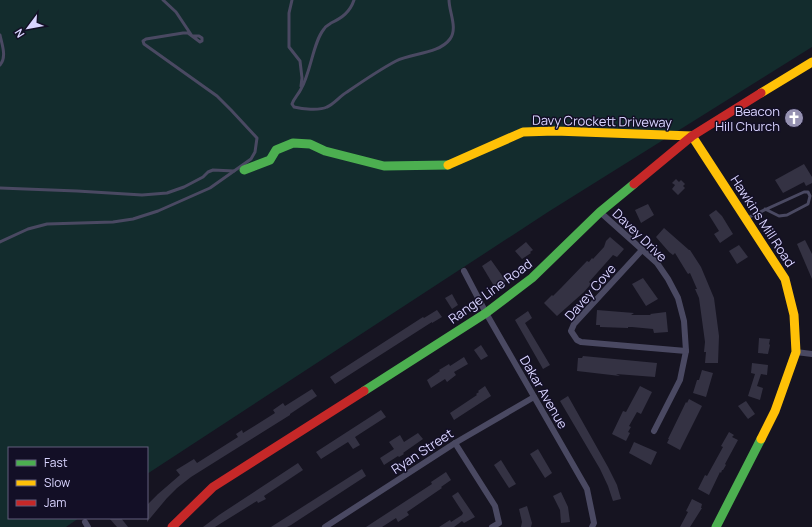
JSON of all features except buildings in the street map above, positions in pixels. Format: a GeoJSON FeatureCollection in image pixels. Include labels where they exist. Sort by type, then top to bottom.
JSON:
{"type":"FeatureCollection","features":[{"type":"Feature","properties":{"kind":"street","name":"Range Line Road"},"geometry":{"type":"LineString","coordinates":[[172,527],[213,487],[486,313],[532,278],[600,212],[692,136],[812,62]]}},
{"type":"Feature","properties":{"kind":"street","name":"Davy Crockett Driveway"},"geometry":{"type":"LineString","coordinates":[[244,170],[270,160],[276,150],[293,143],[310,144],[325,151],[384,166],[416,166],[450,165],[523,132],[555,131],[692,136]]}},
{"type":"Feature","properties":{"kind":"street","name":"Hawkins Mill Road"},"geometry":{"type":"LineString","coordinates":[[692,136],[785,279],[794,315],[796,352],[775,411],[716,527]]}},
{"type":"Feature","properties":{"kind":"street","name":"Davey Drive"},"geometry":{"type":"LineString","coordinates":[[600,212],[657,264],[668,279],[678,298],[684,321],[686,351],[680,380],[654,431]]}},
{"type":"Feature","properties":{"kind":"street","name":"Davey Cove"},"geometry":{"type":"LineString","coordinates":[[642,250],[574,324],[571,329],[573,334],[577,340],[581,342],[686,351]]}},
{"type":"Feature","properties":{"kind":"street","name":"Dakar Avenue"},"geometry":{"type":"LineString","coordinates":[[464,272],[587,489],[594,523],[592,527]]}},
{"type":"Feature","properties":{"kind":"street"},"geometry":{"type":"LineString","coordinates":[[796,352],[812,354]]}},
{"type":"Feature","properties":{"kind":"street","name":"Ryan Street"},"geometry":{"type":"LineString","coordinates":[[325,527],[455,443],[534,397]]}},
{"type":"Feature","properties":{"kind":"street"},"geometry":{"type":"LineString","coordinates":[[455,443],[496,506],[499,523],[492,527]]}},
{"type":"Feature","properties":{"kind":"lane"},"geometry":{"type":"LineString","coordinates":[[0,242],[28,228],[47,224],[113,222],[133,219],[158,211],[210,188],[251,159],[255,152],[257,138],[231,110],[217,96],[144,44],[143,41],[146,39],[183,33],[188,33],[200,42],[202,41],[202,38],[199,36],[192,36],[176,12],[163,0]]}},
{"type":"Feature","properties":{"kind":"lane"},"geometry":{"type":"LineString","coordinates":[[292,0],[289,13],[289,47],[300,61],[302,67],[301,90]]}},
{"type":"Feature","properties":{"kind":"lane"},"geometry":{"type":"LineString","coordinates":[[354,0],[348,11],[324,28],[318,38],[308,73],[301,90],[294,98],[292,104],[294,107],[304,110],[327,107],[346,92],[397,61],[422,54],[443,45],[450,40],[452,35],[452,20],[449,0]]}},
{"type":"Feature","properties":{"kind":"lane"},"geometry":{"type":"LineString","coordinates":[[0,35],[4,56],[0,65]]}},
{"type":"Feature","properties":{"kind":"lane"},"geometry":{"type":"LineString","coordinates":[[0,188],[142,195],[167,193],[184,187],[203,177],[205,173],[213,170],[234,171]]}},
{"type":"Feature","properties":{"kind":"lane"},"geometry":{"type":"LineString","coordinates":[[746,219],[765,209],[804,192],[808,192],[810,196],[808,204],[787,215],[779,216],[765,209]]}},
{"type":"Feature","properties":{"kind":"green space"},"geometry":{"type":"Polygon","coordinates":[[[0,0],[812,0],[812,47],[548,212],[148,473],[148,447],[8,447],[8,519],[78,519],[66,527],[0,527],[0,0]]]}},
{"type":"Feature","properties":{"kind":"traffic: fast"},"geometry":{"type":"LineString","coordinates":[[244,170],[270,160],[276,150],[293,143],[310,144],[325,151],[384,166],[448,165]]}},
{"type":"Feature","properties":{"kind":"traffic: fast"},"geometry":{"type":"LineString","coordinates":[[364,391],[486,313],[532,278],[600,212],[634,184]]}},
{"type":"Feature","properties":{"kind":"traffic: fast"},"geometry":{"type":"LineString","coordinates":[[716,527],[761,439]]}},
{"type":"Feature","properties":{"kind":"traffic: slow"},"geometry":{"type":"LineString","coordinates":[[761,93],[812,62]]}},
{"type":"Feature","properties":{"kind":"traffic: slow"},"geometry":{"type":"LineString","coordinates":[[448,165],[523,132],[555,131],[692,136]]}},
{"type":"Feature","properties":{"kind":"traffic: slow"},"geometry":{"type":"LineString","coordinates":[[692,136],[785,279],[794,315],[796,352],[775,411],[761,439]]}},
{"type":"Feature","properties":{"kind":"traffic: jam"},"geometry":{"type":"LineString","coordinates":[[634,184],[692,136],[761,93]]}},
{"type":"Feature","properties":{"kind":"traffic: jam"},"geometry":{"type":"LineString","coordinates":[[172,527],[213,487],[364,391]]}},
{"type":"Feature","properties":{"kind":"place","name":"Beacon Hill Church"},"geometry":{"type":"Point","coordinates":[794,118]}}]}
